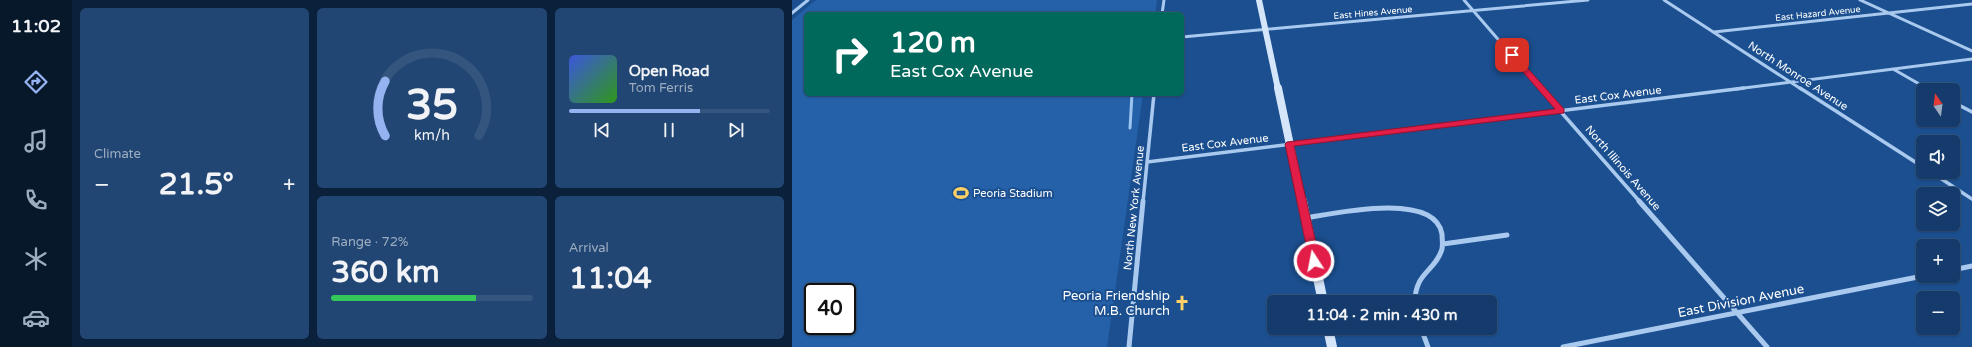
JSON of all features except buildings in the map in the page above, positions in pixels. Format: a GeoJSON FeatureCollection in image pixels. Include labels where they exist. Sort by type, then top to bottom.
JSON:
{"type":"FeatureCollection","features":[{"type":"Feature","properties":{"kind":"street"},"geometry":{"type":"LineString","coordinates":[[792,13],[808,0]]}},
{"type":"Feature","properties":{"kind":"street"},"geometry":{"type":"LineString","coordinates":[[1162,12],[1164,0]]}},
{"type":"Feature","properties":{"kind":"street"},"geometry":{"type":"LineString","coordinates":[[1259,0],[1322,295]]}},
{"type":"Feature","properties":{"kind":"street","name":"North Illinois Avenue"},"geometry":{"type":"LineString","coordinates":[[1464,0],[1767,347]]}},
{"type":"Feature","properties":{"kind":"street","name":"East Hines Avenue"},"geometry":{"type":"LineString","coordinates":[[1184,37],[1588,0]]}},
{"type":"Feature","properties":{"kind":"street","name":"North Monroe Avenue"},"geometry":{"type":"LineString","coordinates":[[1664,0],[1916,163]]}},
{"type":"Feature","properties":{"kind":"street"},"geometry":{"type":"LineString","coordinates":[[1860,0],[1972,51]]}},
{"type":"Feature","properties":{"kind":"street","name":"East Hazard Avenue"},"geometry":{"type":"LineString","coordinates":[[1714,32],[1972,4]]}},
{"type":"Feature","properties":{"kind":"street","name":"East Cox Avenue"},"geometry":{"type":"LineString","coordinates":[[1147,162],[1972,59]]}},
{"type":"Feature","properties":{"kind":"street"},"geometry":{"type":"LineString","coordinates":[[1892,69],[1918,83]]}},
{"type":"Feature","properties":{"kind":"street","name":"North New York Avenue"},"geometry":{"type":"LineString","coordinates":[[1129,347],[1154,96]]}},
{"type":"Feature","properties":{"kind":"street"},"geometry":{"type":"LineString","coordinates":[[1960,106],[1972,112]]}},
{"type":"Feature","properties":{"kind":"street"},"geometry":{"type":"LineString","coordinates":[[1942,179],[1972,198]]}},
{"type":"Feature","properties":{"kind":"street"},"geometry":{"type":"LineString","coordinates":[[1305,218],[1373,209],[1403,208],[1433,218],[1443,232],[1443,244],[1438,256],[1420,279],[1416,287],[1415,295]]}},
{"type":"Feature","properties":{"kind":"street"},"geometry":{"type":"LineString","coordinates":[[1443,244],[1507,235]]}},
{"type":"Feature","properties":{"kind":"street"},"geometry":{"type":"LineString","coordinates":[[1960,269],[1972,266]]}},
{"type":"Feature","properties":{"kind":"street","name":"East Division Avenue"},"geometry":{"type":"LineString","coordinates":[[1563,347],[1738,314],[1916,277]]}},
{"type":"Feature","properties":{"kind":"street"},"geometry":{"type":"LineString","coordinates":[[1329,335],[1332,347]]}},
{"type":"Feature","properties":{"kind":"street"},"geometry":{"type":"LineString","coordinates":[[1424,335],[1428,347]]}},
{"type":"Feature","properties":{"kind":"shaded area","name":"Peoria Stadium"},"geometry":{"type":"Polygon","coordinates":[[[816,0],[1157,0],[1155,12],[804,12],[804,96],[1143,96],[1107,347],[792,347],[792,20],[816,0]]]}},
{"type":"Feature","properties":{"kind":"waterway"},"geometry":{"type":"LineString","coordinates":[[1130,128],[1132,96]]}},
{"type":"Feature","properties":{"kind":"place","name":"Peoria Stadium"},"geometry":{"type":"Point","coordinates":[961,193]}},
{"type":"Feature","properties":{"kind":"place","name":"Peoria Friendship M.B. Church"},"geometry":{"type":"Point","coordinates":[1182,303]}},
{"type":"Feature","properties":{"kind":"route"},"geometry":{"type":"LineString","coordinates":[[1314,261],[1290,144],[1561,111],[1512,55]]}}]}
